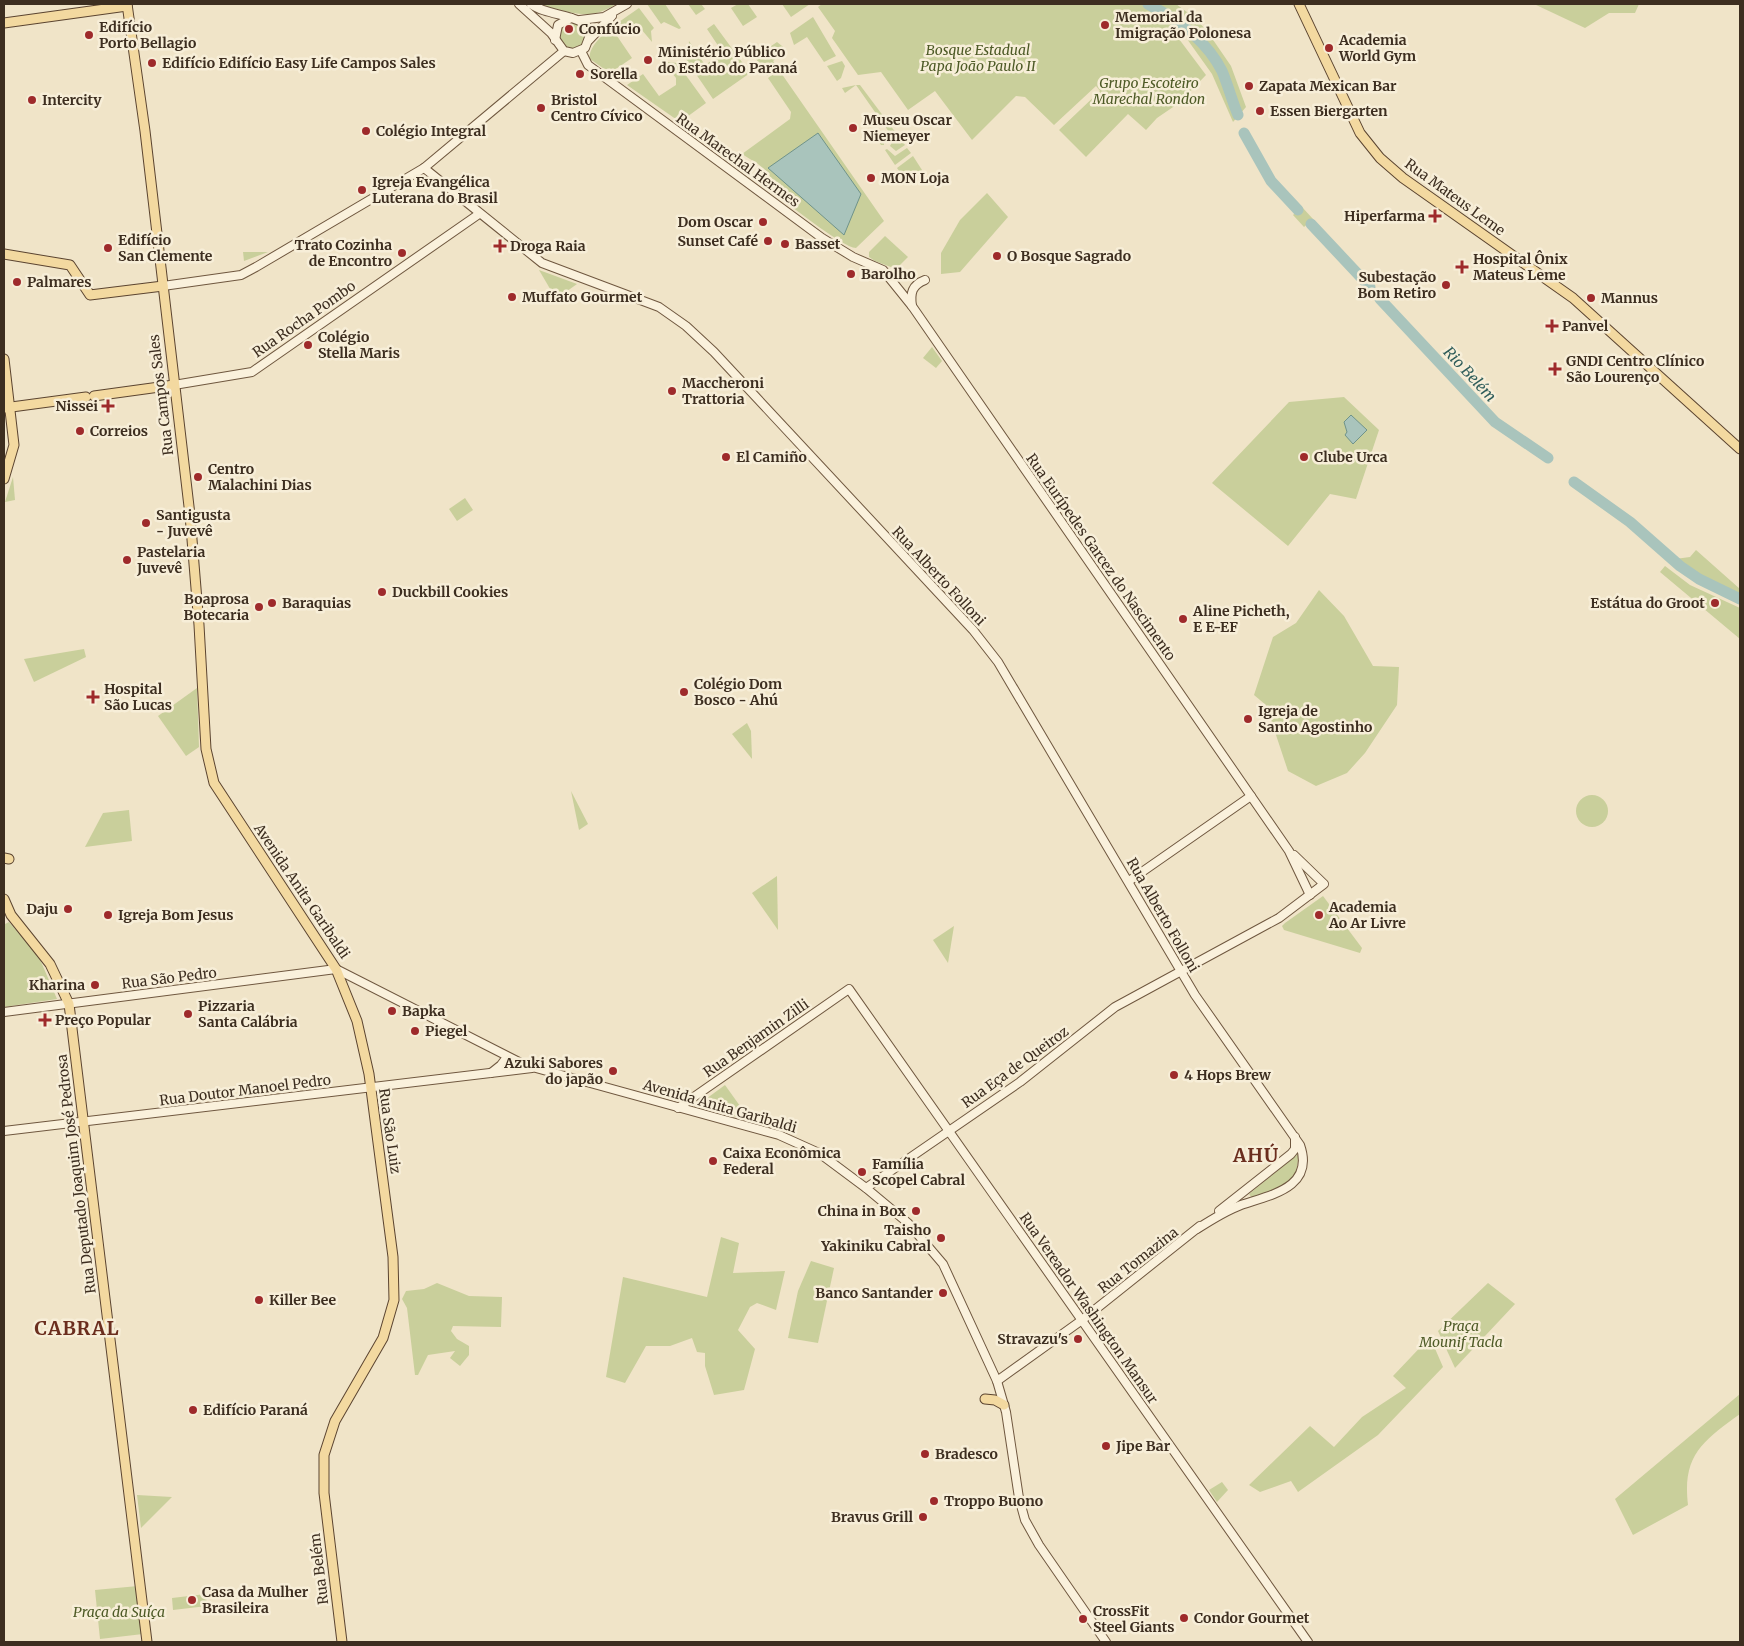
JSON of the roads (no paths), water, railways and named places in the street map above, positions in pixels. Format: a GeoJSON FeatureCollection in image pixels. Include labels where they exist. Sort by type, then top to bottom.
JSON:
{"type":"FeatureCollection","features":[{"type":"Feature","properties":{"kind":"main road"},"geometry":{"type":"LineString","coordinates":[[519,4],[549,31],[564,51],[573,53],[582,51],[589,40],[616,12],[627,4]]}},
{"type":"Feature","properties":{"kind":"main road"},"geometry":{"type":"LineString","coordinates":[[530,4],[542,11],[580,20],[597,19],[616,12]]}},
{"type":"Feature","properties":{"kind":"main road","name":"Rua Mateus Leme"},"geometry":{"type":"LineString","coordinates":[[1299,4],[1354,122],[1380,158],[1404,178],[1573,298],[1740,449]]}},
{"type":"Feature","properties":{"kind":"main road"},"geometry":{"type":"LineString","coordinates":[[4,23],[127,5]]}},
{"type":"Feature","properties":{"kind":"main road","name":"Rua Campos Sales"},"geometry":{"type":"LineString","coordinates":[[127,5],[190,515],[200,625],[206,749],[214,783]]}},
{"type":"Feature","properties":{"kind":"main road"},"geometry":{"type":"LineString","coordinates":[[555,40],[558,25],[571,18]]}},
{"type":"Feature","properties":{"kind":"main road"},"geometry":{"type":"LineString","coordinates":[[580,20],[587,26],[589,40]]}},
{"type":"Feature","properties":{"kind":"main road"},"geometry":{"type":"LineString","coordinates":[[4,254],[70,265],[90,295],[163,286],[248,272],[424,168],[564,51]]}},
{"type":"Feature","properties":{"kind":"main road","name":"Rua Marechal Hermes"},"geometry":{"type":"LineString","coordinates":[[582,51],[588,65],[822,238],[853,257],[883,270],[890,278]]}},
{"type":"Feature","properties":{"kind":"main road","name":"Rua Alberto Folloni"},"geometry":{"type":"LineString","coordinates":[[424,168],[479,214],[548,266],[659,307],[686,326],[714,352],[986,647],[1005,672],[1195,995],[1295,1137]]}},
{"type":"Feature","properties":{"kind":"main road","name":"Rua Rocha Pombo"},"geometry":{"type":"LineString","coordinates":[[7,408],[174,385],[252,372],[479,214]]}},
{"type":"Feature","properties":{"kind":"main road","name":"Rua Eurípedes Garcez do Nascimento"},"geometry":{"type":"LineString","coordinates":[[890,278],[912,306],[1289,851],[1310,895]]}},
{"type":"Feature","properties":{"kind":"main road"},"geometry":{"type":"LineString","coordinates":[[912,306],[911,292],[914,287],[925,280]]}},
{"type":"Feature","properties":{"kind":"main road"},"geometry":{"type":"LineString","coordinates":[[4,359],[7,408],[14,445],[4,479]]}},
{"type":"Feature","properties":{"kind":"main road","name":"Avenida Anita Garibaldi"},"geometry":{"type":"LineString","coordinates":[[214,783],[336,969],[534,1068],[795,1141],[829,1160],[908,1223],[943,1264],[997,1381],[1004,1405],[1019,1498],[1025,1520],[1034,1537],[1106,1642]]}},
{"type":"Feature","properties":{"kind":"main road"},"geometry":{"type":"LineString","coordinates":[[1128,881],[1251,796]]}},
{"type":"Feature","properties":{"kind":"main road","name":"Rua Eurípedes Garcez do Nascimento"},"geometry":{"type":"LineString","coordinates":[[1289,851],[1324,884]]}},
{"type":"Feature","properties":{"kind":"main road","name":"Rua Eça de Queiroz"},"geometry":{"type":"LineString","coordinates":[[866,1188],[1020,1082],[1115,1007],[1279,918],[1324,884]]}},
{"type":"Feature","properties":{"kind":"main road","name":"Rua Deputado Joaquim José Pedrosa"},"geometry":{"type":"LineString","coordinates":[[4,899],[11,915],[50,964],[69,1004],[147,1642]]}},
{"type":"Feature","properties":{"kind":"main road","name":"Rua São Pedro"},"geometry":{"type":"LineString","coordinates":[[4,1012],[336,969]]}},
{"type":"Feature","properties":{"kind":"main road","name":"Rua São Luiz"},"geometry":{"type":"LineString","coordinates":[[324,1493],[324,1455],[330,1432],[341,1409],[383,1338],[394,1300],[393,1257],[366,1056],[357,1021],[336,969]]}},
{"type":"Feature","properties":{"kind":"main road","name":"Rua Vereador Washington Mansur"},"geometry":{"type":"LineString","coordinates":[[849,989],[1308,1642]]}},
{"type":"Feature","properties":{"kind":"main road","name":"Rua Benjamin Zilli"},"geometry":{"type":"LineString","coordinates":[[678,1108],[849,989]]}},
{"type":"Feature","properties":{"kind":"main road"},"geometry":{"type":"LineString","coordinates":[[489,1074],[501,1065],[507,1056]]}},
{"type":"Feature","properties":{"kind":"main road","name":"Rua Doutor Manoel Pedro"},"geometry":{"type":"LineString","coordinates":[[4,1132],[534,1068]]}},
{"type":"Feature","properties":{"kind":"main road"},"geometry":{"type":"LineString","coordinates":[[693,1097],[693,1108],[698,1114]]}},
{"type":"Feature","properties":{"kind":"main road","name":"Rua Tomazina"},"geometry":{"type":"LineString","coordinates":[[997,1381],[1082,1320],[1291,1154],[1294,1150],[1295,1137]]}},
{"type":"Feature","properties":{"kind":"main road","name":"Rua Tomazina"},"geometry":{"type":"LineString","coordinates":[[1197,1229],[1219,1215],[1279,1194],[1297,1178],[1302,1166],[1302,1152],[1295,1137]]}},
{"type":"Feature","properties":{"kind":"main road"},"geometry":{"type":"LineString","coordinates":[[1243,1192],[1254,1202]]}},
{"type":"Feature","properties":{"kind":"main road"},"geometry":{"type":"LineString","coordinates":[[985,1399],[995,1400],[1004,1405]]}},
{"type":"Feature","properties":{"kind":"main road","name":"Rua Belém"},"geometry":{"type":"LineString","coordinates":[[324,1493],[342,1642]]}},
{"type":"Feature","properties":{"kind":"water"},"geometry":{"type":"Polygon","coordinates":[[[818,133],[861,194],[844,235],[768,168],[818,133]]]}},
{"type":"Feature","properties":{"kind":"water"},"geometry":{"type":"Polygon","coordinates":[[[1351,415],[1367,430],[1353,444],[1345,435],[1347,432],[1344,422],[1351,415]]]}},
{"type":"Feature","properties":{"kind":"waterway","name":"Rio Belém"},"geometry":{"type":"LineString","coordinates":[[1148,4],[1180,24],[1208,50],[1222,71],[1238,115]]}},
{"type":"Feature","properties":{"kind":"waterway","name":"Rio Belém"},"geometry":{"type":"LineString","coordinates":[[1244,133],[1271,181],[1298,210]]}},
{"type":"Feature","properties":{"kind":"waterway","name":"Rio Belém"},"geometry":{"type":"LineString","coordinates":[[1311,224],[1370,287]]}},
{"type":"Feature","properties":{"kind":"waterway","name":"Rio Belém"},"geometry":{"type":"LineString","coordinates":[[1380,299],[1495,422],[1548,458]]}},
{"type":"Feature","properties":{"kind":"waterway","name":"Rio Belém"},"geometry":{"type":"LineString","coordinates":[[1574,482],[1630,522],[1680,566],[1699,579],[1740,599]]}},
{"type":"Feature","properties":{"kind":"place","name":"Memorial da Imigração Polonesa"},"geometry":{"type":"Point","coordinates":[1105,25]}},
{"type":"Feature","properties":{"kind":"place","name":"Confúcio"},"geometry":{"type":"Point","coordinates":[569,29]}},
{"type":"Feature","properties":{"kind":"place","name":"Edifício Porto Bellagio"},"geometry":{"type":"Point","coordinates":[89,35]}},
{"type":"Feature","properties":{"kind":"place","name":"Academia World Gym"},"geometry":{"type":"Point","coordinates":[1329,48]}},
{"type":"Feature","properties":{"kind":"place","name":"Ministério Público do Estado do Paraná"},"geometry":{"type":"Point","coordinates":[648,60]}},
{"type":"Feature","properties":{"kind":"place","name":"Edifício Edifício Easy Life Campos Sales"},"geometry":{"type":"Point","coordinates":[152,63]}},
{"type":"Feature","properties":{"kind":"place","name":"Sorella"},"geometry":{"type":"Point","coordinates":[580,74]}},
{"type":"Feature","properties":{"kind":"place","name":"Zapata Mexican Bar"},"geometry":{"type":"Point","coordinates":[1249,86]}},
{"type":"Feature","properties":{"kind":"place","name":"Intercity"},"geometry":{"type":"Point","coordinates":[32,100]}},
{"type":"Feature","properties":{"kind":"place","name":"Bristol Centro Cívico"},"geometry":{"type":"Point","coordinates":[541,108]}},
{"type":"Feature","properties":{"kind":"place","name":"Essen Biergarten"},"geometry":{"type":"Point","coordinates":[1260,111]}},
{"type":"Feature","properties":{"kind":"place","name":"Museu Oscar Niemeyer"},"geometry":{"type":"Point","coordinates":[853,128]}},
{"type":"Feature","properties":{"kind":"place","name":"Colégio Integral"},"geometry":{"type":"Point","coordinates":[366,131]}},
{"type":"Feature","properties":{"kind":"place","name":"MON Loja"},"geometry":{"type":"Point","coordinates":[871,178]}},
{"type":"Feature","properties":{"kind":"place","name":"Igreja Evangélica Luterana do Brasil"},"geometry":{"type":"Point","coordinates":[362,190]}},
{"type":"Feature","properties":{"kind":"place","name":"Hiperfarma"},"geometry":{"type":"Point","coordinates":[1435,216]}},
{"type":"Feature","properties":{"kind":"place","name":"Dom Oscar"},"geometry":{"type":"Point","coordinates":[763,222]}},
{"type":"Feature","properties":{"kind":"place","name":"Sunset Café"},"geometry":{"type":"Point","coordinates":[768,241]}},
{"type":"Feature","properties":{"kind":"place","name":"Basset"},"geometry":{"type":"Point","coordinates":[785,244]}},
{"type":"Feature","properties":{"kind":"place","name":"Droga Raia"},"geometry":{"type":"Point","coordinates":[500,246]}},
{"type":"Feature","properties":{"kind":"place","name":"Edifício San Clemente"},"geometry":{"type":"Point","coordinates":[108,248]}},
{"type":"Feature","properties":{"kind":"place","name":"Trato Cozinha de Encontro"},"geometry":{"type":"Point","coordinates":[402,253]}},
{"type":"Feature","properties":{"kind":"place","name":"O Bosque Sagrado"},"geometry":{"type":"Point","coordinates":[997,256]}},
{"type":"Feature","properties":{"kind":"place","name":"Hospital Ônix Mateus Leme"},"geometry":{"type":"Point","coordinates":[1462,267]}},
{"type":"Feature","properties":{"kind":"place","name":"Barolho"},"geometry":{"type":"Point","coordinates":[851,274]}},
{"type":"Feature","properties":{"kind":"place","name":"Palmares"},"geometry":{"type":"Point","coordinates":[17,282]}},
{"type":"Feature","properties":{"kind":"place","name":"Subestação Bom Retiro"},"geometry":{"type":"Point","coordinates":[1446,285]}},
{"type":"Feature","properties":{"kind":"place","name":"Muffato Gourmet"},"geometry":{"type":"Point","coordinates":[512,297]}},
{"type":"Feature","properties":{"kind":"place","name":"Mannus"},"geometry":{"type":"Point","coordinates":[1591,298]}},
{"type":"Feature","properties":{"kind":"place","name":"Panvel"},"geometry":{"type":"Point","coordinates":[1552,326]}},
{"type":"Feature","properties":{"kind":"place","name":"Colégio Stella Maris"},"geometry":{"type":"Point","coordinates":[308,345]}},
{"type":"Feature","properties":{"kind":"place","name":"GNDI Centro Clínico São Lourenço"},"geometry":{"type":"Point","coordinates":[1555,369]}},
{"type":"Feature","properties":{"kind":"place","name":"Maccheroni Trattoria"},"geometry":{"type":"Point","coordinates":[672,391]}},
{"type":"Feature","properties":{"kind":"place","name":"Nissei"},"geometry":{"type":"Point","coordinates":[108,406]}},
{"type":"Feature","properties":{"kind":"place","name":"Correios"},"geometry":{"type":"Point","coordinates":[80,431]}},
{"type":"Feature","properties":{"kind":"place","name":"El Camiño"},"geometry":{"type":"Point","coordinates":[726,457]}},
{"type":"Feature","properties":{"kind":"place","name":"Clube Urca"},"geometry":{"type":"Point","coordinates":[1304,457]}},
{"type":"Feature","properties":{"kind":"place","name":"Centro Malachini Dias"},"geometry":{"type":"Point","coordinates":[198,477]}},
{"type":"Feature","properties":{"kind":"place","name":"Santigusta - Juvevê"},"geometry":{"type":"Point","coordinates":[146,523]}},
{"type":"Feature","properties":{"kind":"place","name":"Pastelaria Juvevê"},"geometry":{"type":"Point","coordinates":[127,560]}},
{"type":"Feature","properties":{"kind":"place","name":"Duckbill Cookies"},"geometry":{"type":"Point","coordinates":[382,592]}},
{"type":"Feature","properties":{"kind":"place","name":"Baraquias"},"geometry":{"type":"Point","coordinates":[272,603]}},
{"type":"Feature","properties":{"kind":"place","name":"Estátua do Groot"},"geometry":{"type":"Point","coordinates":[1715,603]}},
{"type":"Feature","properties":{"kind":"place","name":"Boaprosa Botecaria"},"geometry":{"type":"Point","coordinates":[259,607]}},
{"type":"Feature","properties":{"kind":"place","name":"Aline Picheth, E E-EF"},"geometry":{"type":"Point","coordinates":[1183,619]}},
{"type":"Feature","properties":{"kind":"place","name":"Colégio Dom Bosco - Ahú"},"geometry":{"type":"Point","coordinates":[684,692]}},
{"type":"Feature","properties":{"kind":"place","name":"Hospital São Lucas"},"geometry":{"type":"Point","coordinates":[93,697]}},
{"type":"Feature","properties":{"kind":"place","name":"Igreja de Santo Agostinho"},"geometry":{"type":"Point","coordinates":[1248,719]}},
{"type":"Feature","properties":{"kind":"place","name":"Daju"},"geometry":{"type":"Point","coordinates":[68,909]}},
{"type":"Feature","properties":{"kind":"place","name":"Igreja Bom Jesus"},"geometry":{"type":"Point","coordinates":[108,915]}},
{"type":"Feature","properties":{"kind":"place","name":"Academia Ao Ar Livre"},"geometry":{"type":"Point","coordinates":[1319,915]}},
{"type":"Feature","properties":{"kind":"place","name":"Kharina"},"geometry":{"type":"Point","coordinates":[95,985]}},
{"type":"Feature","properties":{"kind":"place","name":"Bapka"},"geometry":{"type":"Point","coordinates":[392,1011]}},
{"type":"Feature","properties":{"kind":"place","name":"Pizzaria Santa Calábria"},"geometry":{"type":"Point","coordinates":[188,1014]}},
{"type":"Feature","properties":{"kind":"place","name":"Preço Popular"},"geometry":{"type":"Point","coordinates":[45,1020]}},
{"type":"Feature","properties":{"kind":"place","name":"Piegel"},"geometry":{"type":"Point","coordinates":[415,1031]}},
{"type":"Feature","properties":{"kind":"place","name":"Azuki Sabores do japão"},"geometry":{"type":"Point","coordinates":[613,1071]}},
{"type":"Feature","properties":{"kind":"place","name":"4 Hops Brew"},"geometry":{"type":"Point","coordinates":[1174,1075]}},
{"type":"Feature","properties":{"kind":"place","name":"Caixa Econômica Federal"},"geometry":{"type":"Point","coordinates":[713,1161]}},
{"type":"Feature","properties":{"kind":"place","name":"Família Scopel Cabral"},"geometry":{"type":"Point","coordinates":[862,1172]}},
{"type":"Feature","properties":{"kind":"place","name":"China in Box"},"geometry":{"type":"Point","coordinates":[916,1211]}},
{"type":"Feature","properties":{"kind":"place","name":"Taisho Yakiniku Cabral"},"geometry":{"type":"Point","coordinates":[941,1238]}},
{"type":"Feature","properties":{"kind":"place","name":"Banco Santander"},"geometry":{"type":"Point","coordinates":[943,1293]}},
{"type":"Feature","properties":{"kind":"place","name":"Killer Bee"},"geometry":{"type":"Point","coordinates":[259,1300]}},
{"type":"Feature","properties":{"kind":"place","name":"Stravazu's"},"geometry":{"type":"Point","coordinates":[1078,1339]}},
{"type":"Feature","properties":{"kind":"place","name":"Edifício Paraná"},"geometry":{"type":"Point","coordinates":[193,1410]}},
{"type":"Feature","properties":{"kind":"place","name":"Jipe Bar"},"geometry":{"type":"Point","coordinates":[1106,1446]}},
{"type":"Feature","properties":{"kind":"place","name":"Bradesco"},"geometry":{"type":"Point","coordinates":[925,1454]}},
{"type":"Feature","properties":{"kind":"place","name":"Troppo Buono"},"geometry":{"type":"Point","coordinates":[934,1501]}},
{"type":"Feature","properties":{"kind":"place","name":"Bravus Grill"},"geometry":{"type":"Point","coordinates":[923,1517]}},
{"type":"Feature","properties":{"kind":"place","name":"Casa da Mulher Brasileira"},"geometry":{"type":"Point","coordinates":[192,1600]}},
{"type":"Feature","properties":{"kind":"place","name":"Condor Gourmet"},"geometry":{"type":"Point","coordinates":[1184,1618]}},
{"type":"Feature","properties":{"kind":"place","name":"CrossFit Steel Giants"},"geometry":{"type":"Point","coordinates":[1083,1619]}},
{"type":"Feature","properties":{"kind":"district","name":"AHÚ"},"geometry":{"type":"Point","coordinates":[1256,1155]}},
{"type":"Feature","properties":{"kind":"district","name":"CABRAL"},"geometry":{"type":"Point","coordinates":[77,1328]}},
{"type":"Feature","properties":{"kind":"park label","name":"Bosque Estadual Papa João Paulo II"},"geometry":{"type":"Point","coordinates":[978,58]}},
{"type":"Feature","properties":{"kind":"park label","name":"Grupo Escoteiro Marechal Rondon"},"geometry":{"type":"Point","coordinates":[1149,92]}},
{"type":"Feature","properties":{"kind":"park label","name":"Praça Mounif Tacla"},"geometry":{"type":"Point","coordinates":[1461,1334]}},
{"type":"Feature","properties":{"kind":"park label","name":"Praça da Suíça"},"geometry":{"type":"Point","coordinates":[119,1612]}}]}
